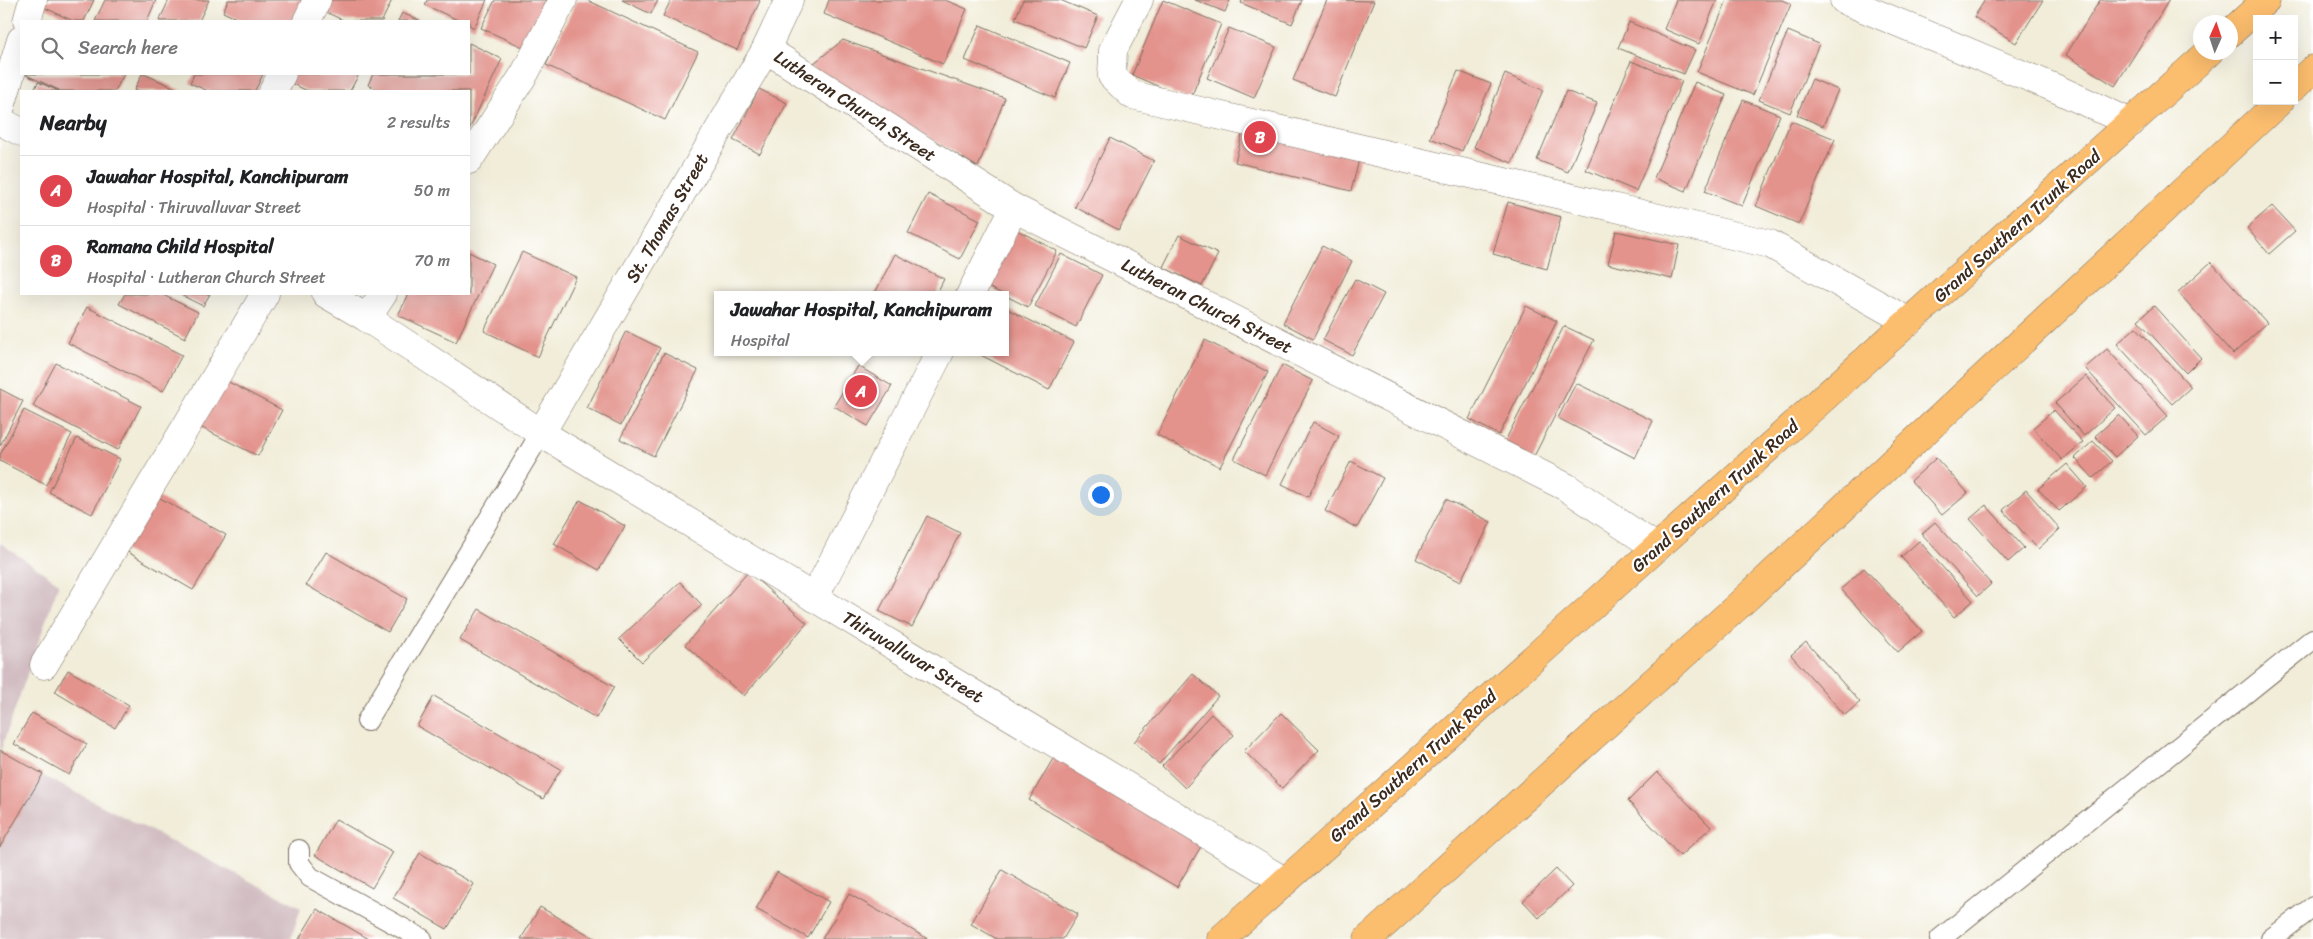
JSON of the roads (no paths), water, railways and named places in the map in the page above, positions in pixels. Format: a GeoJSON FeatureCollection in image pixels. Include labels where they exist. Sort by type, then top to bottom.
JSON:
{"type":"FeatureCollection","features":[{"type":"Feature","properties":{"kind":"main road"},"geometry":{"type":"LineString","coordinates":[[2238,25],[2266,0]]}},
{"type":"Feature","properties":{"kind":"main road","name":"Grand Southern Trunk Road"},"geometry":{"type":"LineString","coordinates":[[1221,939],[2200,60]]}},
{"type":"Feature","properties":{"kind":"main road"},"geometry":{"type":"LineString","coordinates":[[2298,83],[2313,69]]}},
{"type":"Feature","properties":{"kind":"main road"},"geometry":{"type":"LineString","coordinates":[[1368,939],[1740,604],[2276,105]]}},
{"type":"Feature","properties":{"kind":"street"},"geometry":{"type":"LineString","coordinates":[[27,20],[33,0]]}},
{"type":"Feature","properties":{"kind":"street"},"geometry":{"type":"LineString","coordinates":[[307,20],[317,0]]}},
{"type":"Feature","properties":{"kind":"street"},"geometry":{"type":"LineString","coordinates":[[470,158],[525,73],[563,0]]}},
{"type":"Feature","properties":{"kind":"street","name":"St. Thomas Street"},"geometry":{"type":"LineString","coordinates":[[541,433],[766,49],[790,0]]}},
{"type":"Feature","properties":{"kind":"street"},"geometry":{"type":"LineString","coordinates":[[1139,0],[1113,50],[1112,76],[1132,95],[1770,244],[1910,322]]}},
{"type":"Feature","properties":{"kind":"street"},"geometry":{"type":"LineString","coordinates":[[1844,0],[2058,89],[2131,123]]}},
{"type":"Feature","properties":{"kind":"street"},"geometry":{"type":"LineString","coordinates":[[0,110],[20,43]]}},
{"type":"Feature","properties":{"kind":"street","name":"Lutheran Church Street"},"geometry":{"type":"LineString","coordinates":[[766,49],[1014,208],[1566,487],[1657,548]]}},
{"type":"Feature","properties":{"kind":"street"},"geometry":{"type":"LineString","coordinates":[[274,90],[281,75]]}},
{"type":"Feature","properties":{"kind":"street"},"geometry":{"type":"LineString","coordinates":[[0,121],[20,131]]}},
{"type":"Feature","properties":{"kind":"street"},"geometry":{"type":"LineString","coordinates":[[972,291],[1014,208]]}},
{"type":"Feature","properties":{"kind":"street"},"geometry":{"type":"LineString","coordinates":[[44,665],[264,295]]}},
{"type":"Feature","properties":{"kind":"street","name":"Thiruvalluvar Street"},"geometry":{"type":"LineString","coordinates":[[328,295],[367,318],[541,433],[1284,881]]}},
{"type":"Feature","properties":{"kind":"street"},"geometry":{"type":"LineString","coordinates":[[367,318],[382,295]]}},
{"type":"Feature","properties":{"kind":"street"},"geometry":{"type":"LineString","coordinates":[[814,598],[938,356]]}},
{"type":"Feature","properties":{"kind":"lane"},"geometry":{"type":"LineString","coordinates":[[367,721],[541,433]]}},
{"type":"Feature","properties":{"kind":"lane"},"geometry":{"type":"LineString","coordinates":[[1940,939],[2313,639]]}},
{"type":"Feature","properties":{"kind":"lane"},"geometry":{"type":"LineString","coordinates":[[299,850],[299,863],[310,877],[422,939]]}},
{"type":"Feature","properties":{"kind":"lane"},"geometry":{"type":"LineString","coordinates":[[2271,939],[2313,907]]}},
{"type":"Feature","properties":{"kind":"place","name":"Ramana Child Hospital"},"geometry":{"type":"Point","coordinates":[1260,137]}},
{"type":"Feature","properties":{"kind":"place","name":"Jawahar Hospital, Kanchipuram"},"geometry":{"type":"Point","coordinates":[861,391]}}]}
